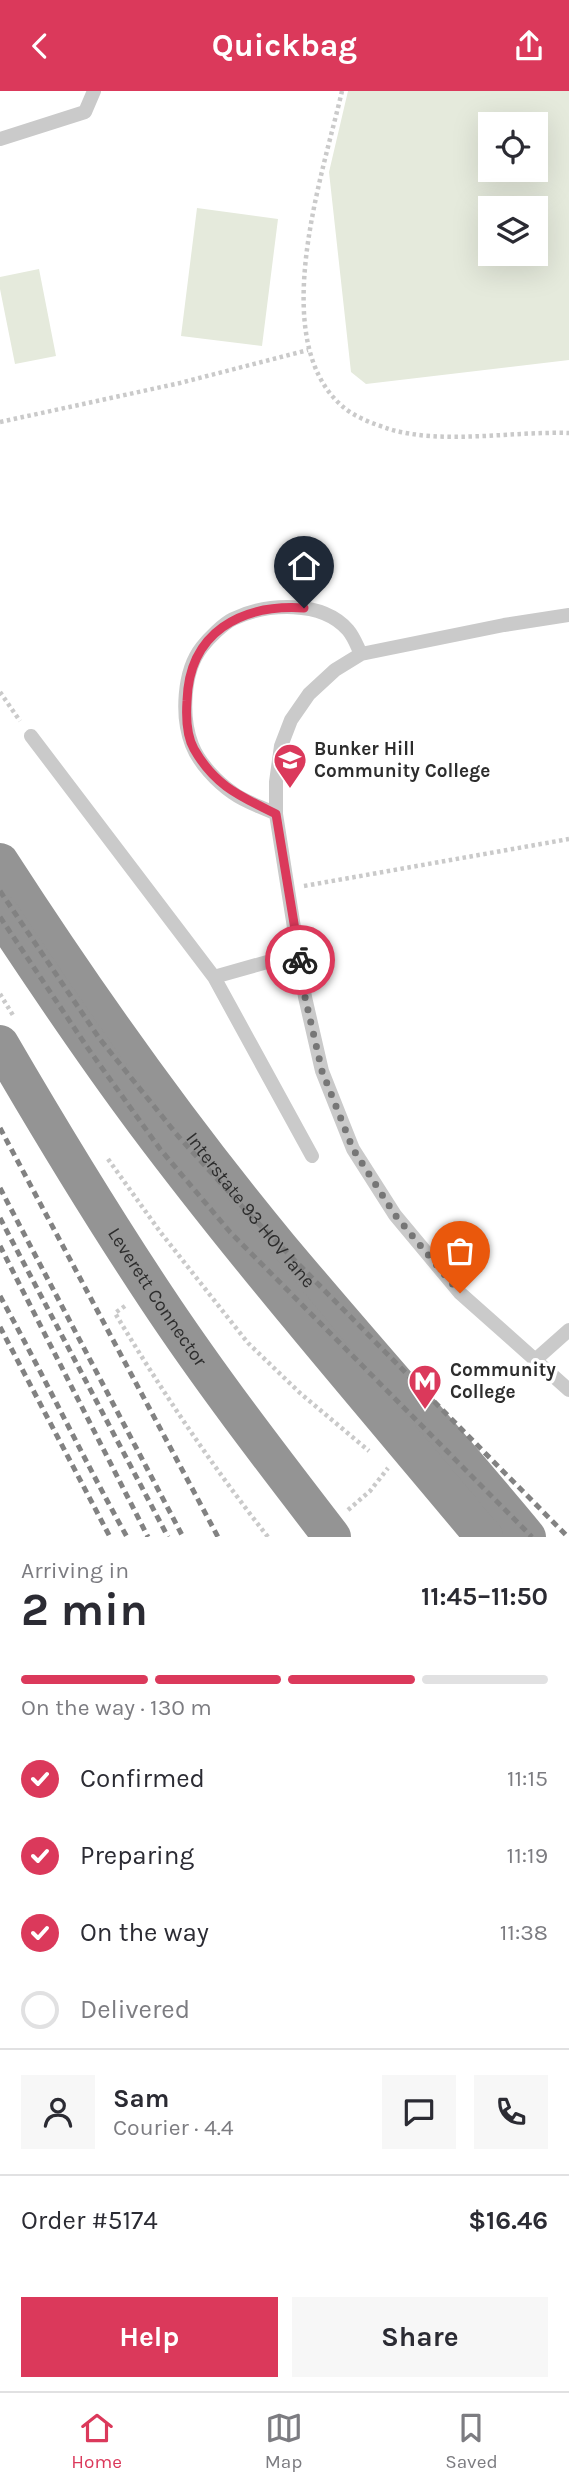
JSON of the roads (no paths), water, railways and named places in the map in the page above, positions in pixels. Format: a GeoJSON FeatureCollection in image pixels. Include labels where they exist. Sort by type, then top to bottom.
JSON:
{"type":"FeatureCollection","features":[{"type":"Feature","properties":{"kind":"highway","name":"Interstate 93 HOV lane"},"geometry":{"type":"LineString","coordinates":[[0,862],[116,1034],[207,1157],[279,1247],[527,1537]]}},
{"type":"Feature","properties":{"kind":"highway"},"geometry":{"type":"LineString","coordinates":[[0,899],[152,1118],[272,1271],[494,1537]]}},
{"type":"Feature","properties":{"kind":"highway"},"geometry":{"type":"LineString","coordinates":[[0,913],[146,1123],[257,1265],[484,1537]]}},
{"type":"Feature","properties":{"kind":"highway"},"geometry":{"type":"LineString","coordinates":[[45,966],[547,1537]]}},
{"type":"Feature","properties":{"kind":"highway","name":"Leverett Connector"},"geometry":{"type":"LineString","coordinates":[[9,1033],[59,1144],[270,1473],[304,1537]]}},
{"type":"Feature","properties":{"kind":"highway","name":"Leverett Connector"},"geometry":{"type":"LineString","coordinates":[[0,1086],[75,1210],[140,1310],[270,1473],[339,1524]]}},
{"type":"Feature","properties":{"kind":"lane"},"geometry":{"type":"LineString","coordinates":[[0,139],[86,112],[94,91]]}},
{"type":"Feature","properties":{"kind":"lane"},"geometry":{"type":"LineString","coordinates":[[276,814],[234,794],[204,765],[192,746],[188,728],[187,683],[193,662],[202,647],[232,619],[280,607],[304,608],[328,615],[348,630],[361,654]]}},
{"type":"Feature","properties":{"kind":"lane"},"geometry":{"type":"LineString","coordinates":[[569,615],[504,625],[361,654],[335,670],[309,694],[291,720],[281,746],[276,782],[276,814],[305,997],[322,1071],[353,1149],[395,1215],[460,1293],[569,1390]]}},
{"type":"Feature","properties":{"kind":"lane"},"geometry":{"type":"LineString","coordinates":[[31,736],[214,977],[312,1156]]}},
{"type":"Feature","properties":{"kind":"lane"},"geometry":{"type":"LineString","coordinates":[[214,977],[299,953]]}},
{"type":"Feature","properties":{"kind":"lane"},"geometry":{"type":"LineString","coordinates":[[534,1361],[569,1330]]}},
{"type":"Feature","properties":{"kind":"railway"},"geometry":{"type":"LineString","coordinates":[[0,891],[99,1038],[178,1136],[249,1214],[568,1537]]}},
{"type":"Feature","properties":{"kind":"railway"},"geometry":{"type":"LineString","coordinates":[[0,917],[87,1047],[160,1149],[230,1232],[532,1537]]}},
{"type":"Feature","properties":{"kind":"railway"},"geometry":{"type":"LineString","coordinates":[[0,1128],[218,1537]]}},
{"type":"Feature","properties":{"kind":"railway"},"geometry":{"type":"LineString","coordinates":[[0,1188],[183,1537]]}},
{"type":"Feature","properties":{"kind":"railway"},"geometry":{"type":"LineString","coordinates":[[0,1218],[168,1537]]}},
{"type":"Feature","properties":{"kind":"railway"},"geometry":{"type":"LineString","coordinates":[[0,1246],[148,1537]]}},
{"type":"Feature","properties":{"kind":"railway"},"geometry":{"type":"LineString","coordinates":[[0,1296],[127,1537]]}},
{"type":"Feature","properties":{"kind":"railway"},"geometry":{"type":"LineString","coordinates":[[0,1327],[110,1537]]}},
{"type":"Feature","properties":{"kind":"place","name":"Bunker Hill Community College"},"geometry":{"type":"Point","coordinates":[290,790]}},
{"type":"Feature","properties":{"kind":"place","name":"Community College"},"geometry":{"type":"Point","coordinates":[425,1411]}}]}
